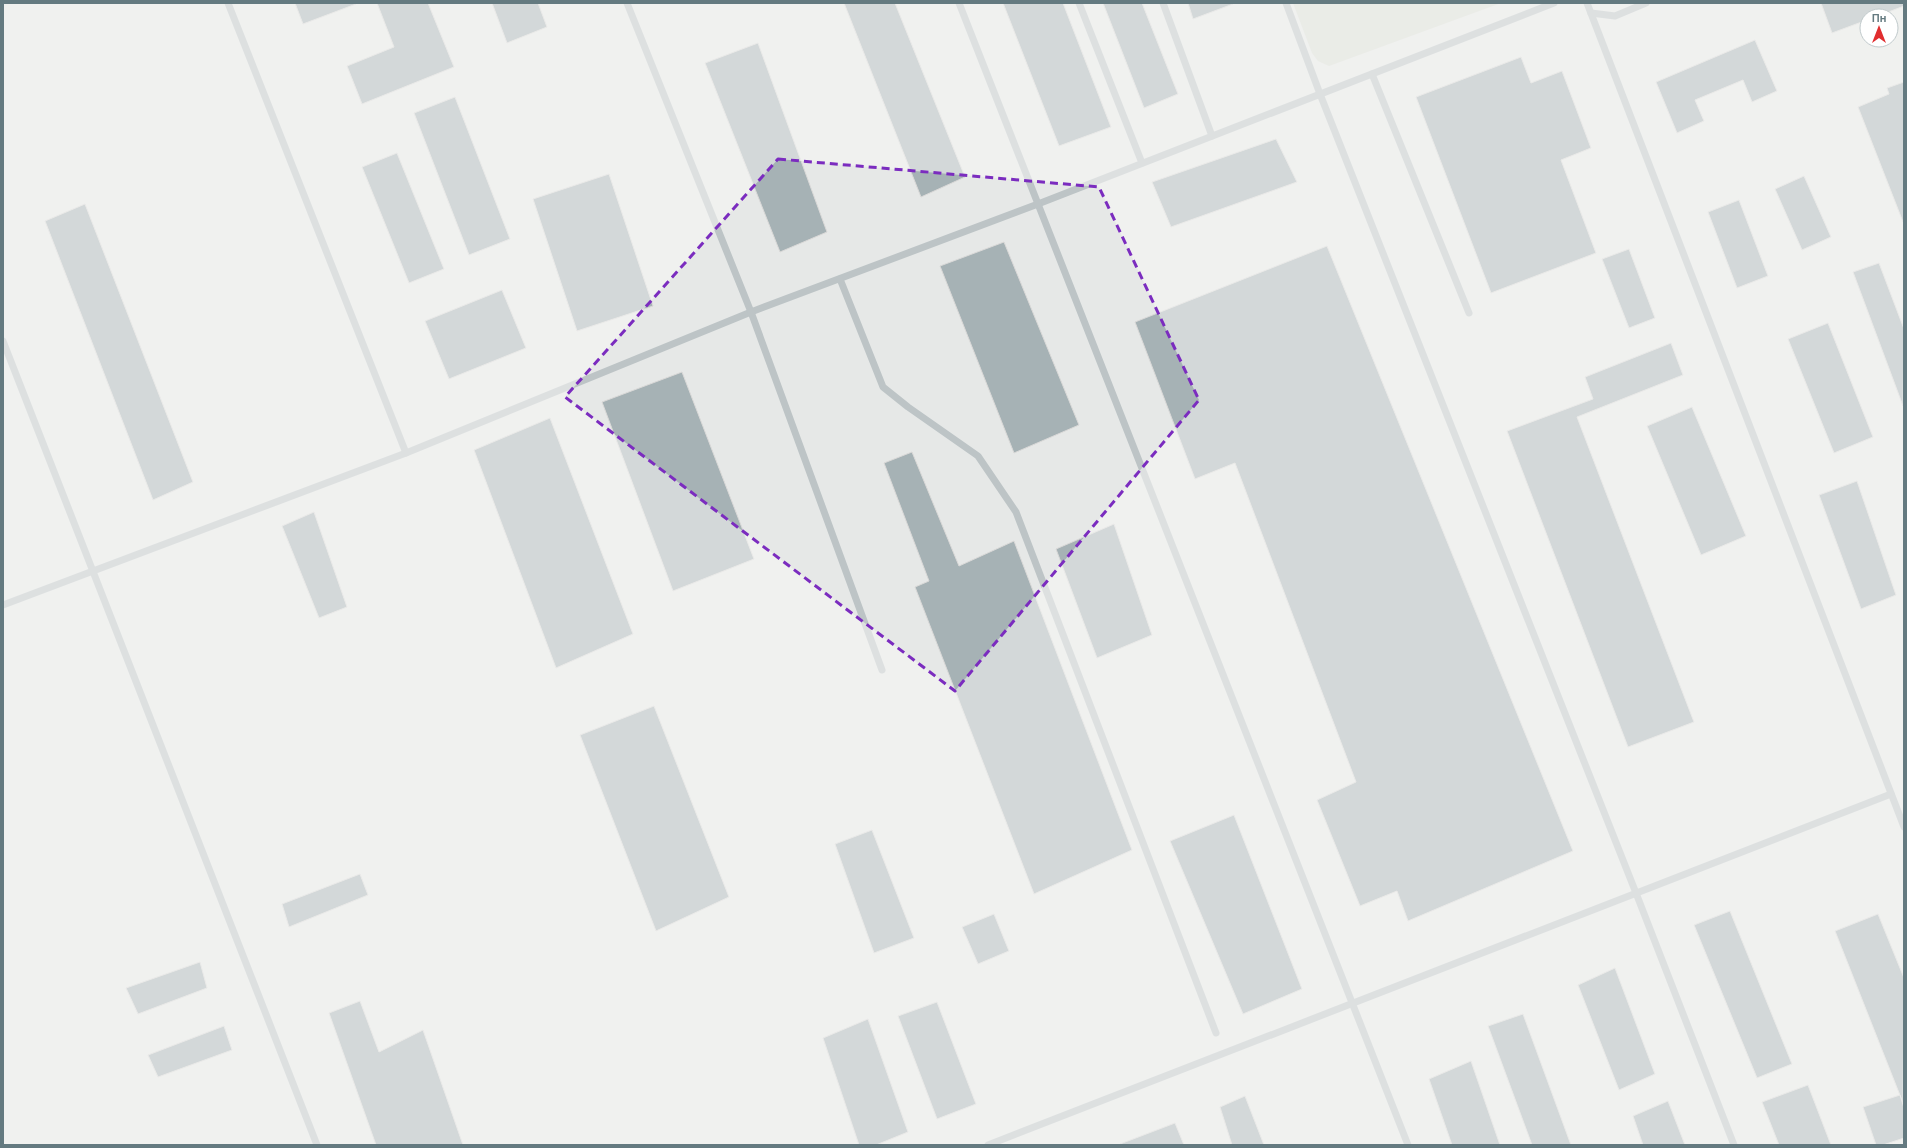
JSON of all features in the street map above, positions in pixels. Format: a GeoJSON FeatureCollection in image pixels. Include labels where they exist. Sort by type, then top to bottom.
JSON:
{"type":"FeatureCollection","features":[{"type":"Feature","properties":{"kind":"lane"},"geometry":{"type":"LineString","coordinates":[[228,3],[406,453]]}},
{"type":"Feature","properties":{"kind":"lane"},"geometry":{"type":"LineString","coordinates":[[627,3],[752,312],[882,670]]}},
{"type":"Feature","properties":{"kind":"lane"},"geometry":{"type":"LineString","coordinates":[[959,3],[1408,1145]]}},
{"type":"Feature","properties":{"kind":"lane"},"geometry":{"type":"LineString","coordinates":[[1078,3],[1142,163]]}},
{"type":"Feature","properties":{"kind":"lane"},"geometry":{"type":"LineString","coordinates":[[1163,3],[1212,136]]}},
{"type":"Feature","properties":{"kind":"lane"},"geometry":{"type":"LineString","coordinates":[[1286,3],[1320,94],[1734,1145]]}},
{"type":"Feature","properties":{"kind":"lane"},"geometry":{"type":"LineString","coordinates":[[3,605],[406,453],[752,312],[1038,204],[1554,3]]}},
{"type":"Feature","properties":{"kind":"lane"},"geometry":{"type":"LineString","coordinates":[[1587,3],[1904,828]]}},
{"type":"Feature","properties":{"kind":"lane"},"geometry":{"type":"LineString","coordinates":[[1591,13],[1615,16],[1646,3]]}},
{"type":"Feature","properties":{"kind":"lane"},"geometry":{"type":"LineString","coordinates":[[1372,74],[1469,313]]}},
{"type":"Feature","properties":{"kind":"lane"},"geometry":{"type":"LineString","coordinates":[[840,279],[883,387],[908,407],[978,456],[1016,512],[1216,1033]]}},
{"type":"Feature","properties":{"kind":"lane"},"geometry":{"type":"LineString","coordinates":[[3,341],[317,1145]]}},
{"type":"Feature","properties":{"kind":"lane"},"geometry":{"type":"LineString","coordinates":[[988,1145],[1891,794]]}},
{"type":"Feature","properties":{"kind":"highlighted area"},"geometry":{"type":"Polygon","coordinates":[[[778,159],[1099,187],[1199,400],[955,691],[565,397],[778,159]]]}},
{"type":"Feature","properties":{"kind":"shaded area"},"geometry":{"type":"Polygon","coordinates":[[[3,3],[1904,3],[1904,1145],[3,1145],[3,3]]]}},
{"type":"Feature","properties":{"kind":"shaded area"},"geometry":{"type":"Polygon","coordinates":[[[1293,3],[1501,3],[1329,66],[1318,61],[1312,53],[1293,3]]]}},
{"type":"Feature","properties":{"kind":"building"},"geometry":{"type":"Polygon","coordinates":[[[295,3],[356,3],[356,4],[303,24],[295,3]]]}},
{"type":"Feature","properties":{"kind":"building"},"geometry":{"type":"Polygon","coordinates":[[[377,3],[428,3],[454,67],[362,104],[347,66],[394,47],[377,3]]]}},
{"type":"Feature","properties":{"kind":"building"},"geometry":{"type":"Polygon","coordinates":[[[492,3],[538,3],[547,27],[507,43],[492,3]]]}},
{"type":"Feature","properties":{"kind":"building"},"geometry":{"type":"Polygon","coordinates":[[[844,3],[895,3],[965,177],[921,197],[844,3]]]}},
{"type":"Feature","properties":{"kind":"building"},"geometry":{"type":"Polygon","coordinates":[[[1003,3],[1063,3],[1111,127],[1059,146],[1003,3]]]}},
{"type":"Feature","properties":{"kind":"building"},"geometry":{"type":"Polygon","coordinates":[[[1103,3],[1142,3],[1178,94],[1144,108],[1103,3]]]}},
{"type":"Feature","properties":{"kind":"building"},"geometry":{"type":"Polygon","coordinates":[[[1188,3],[1233,3],[1233,4],[1193,19],[1188,3]]]}},
{"type":"Feature","properties":{"kind":"building"},"geometry":{"type":"Polygon","coordinates":[[[1821,3],[1904,3],[1904,6],[1899,8],[1859,8],[1859,23],[1832,33],[1821,3]]]}},
{"type":"Feature","properties":{"kind":"building"},"geometry":{"type":"Polygon","coordinates":[[[1755,40],[1777,91],[1752,102],[1743,80],[1695,100],[1704,121],[1677,133],[1656,82],[1755,40]]]}},
{"type":"Feature","properties":{"kind":"building"},"geometry":{"type":"Polygon","coordinates":[[[758,43],[827,232],[780,252],[705,63],[758,43]]]}},
{"type":"Feature","properties":{"kind":"building"},"geometry":{"type":"Polygon","coordinates":[[[1521,57],[1531,83],[1562,71],[1591,148],[1561,160],[1596,253],[1491,293],[1416,97],[1521,57]]]}},
{"type":"Feature","properties":{"kind":"building"},"geometry":{"type":"Polygon","coordinates":[[[1904,82],[1903,222],[1858,107],[1889,94],[1887,88],[1904,82]]]}},
{"type":"Feature","properties":{"kind":"building"},"geometry":{"type":"Polygon","coordinates":[[[455,97],[510,239],[469,255],[414,113],[455,97]]]}},
{"type":"Feature","properties":{"kind":"building"},"geometry":{"type":"Polygon","coordinates":[[[1276,139],[1297,182],[1171,227],[1152,182],[1276,139]]]}},
{"type":"Feature","properties":{"kind":"building"},"geometry":{"type":"Polygon","coordinates":[[[397,153],[444,269],[409,283],[362,167],[397,153]]]}},
{"type":"Feature","properties":{"kind":"building"},"geometry":{"type":"Polygon","coordinates":[[[609,174],[653,306],[577,331],[533,199],[609,174]]]}},
{"type":"Feature","properties":{"kind":"building"},"geometry":{"type":"Polygon","coordinates":[[[1804,176],[1831,237],[1802,250],[1775,189],[1804,176]]]}},
{"type":"Feature","properties":{"kind":"building"},"geometry":{"type":"Polygon","coordinates":[[[1739,200],[1768,276],[1737,288],[1708,212],[1739,200]]]}},
{"type":"Feature","properties":{"kind":"building"},"geometry":{"type":"Polygon","coordinates":[[[85,204],[193,482],[153,500],[45,221],[85,204]]]}},
{"type":"Feature","properties":{"kind":"building"},"geometry":{"type":"Polygon","coordinates":[[[1004,242],[1079,425],[1014,453],[940,266],[1004,242]]]}},
{"type":"Feature","properties":{"kind":"building"},"geometry":{"type":"Polygon","coordinates":[[[1327,246],[1573,851],[1408,921],[1397,891],[1360,906],[1317,800],[1356,782],[1235,463],[1195,479],[1135,322],[1327,246]]]}},
{"type":"Feature","properties":{"kind":"building"},"geometry":{"type":"Polygon","coordinates":[[[1629,249],[1655,318],[1629,328],[1602,259],[1629,249]]]}},
{"type":"Feature","properties":{"kind":"building"},"geometry":{"type":"Polygon","coordinates":[[[1879,263],[1904,329],[1903,406],[1853,272],[1879,263]]]}},
{"type":"Feature","properties":{"kind":"building"},"geometry":{"type":"Polygon","coordinates":[[[502,290],[526,348],[449,379],[425,321],[502,290]]]}},
{"type":"Feature","properties":{"kind":"building"},"geometry":{"type":"Polygon","coordinates":[[[1828,323],[1873,437],[1834,453],[1788,339],[1828,323]]]}},
{"type":"Feature","properties":{"kind":"building"},"geometry":{"type":"Polygon","coordinates":[[[1671,343],[1683,375],[1577,417],[1694,722],[1628,747],[1507,431],[1593,399],[1585,377],[1671,343]]]}},
{"type":"Feature","properties":{"kind":"building"},"geometry":{"type":"Polygon","coordinates":[[[682,372],[754,559],[673,591],[602,402],[682,372]]]}},
{"type":"Feature","properties":{"kind":"building"},"geometry":{"type":"Polygon","coordinates":[[[1692,407],[1746,536],[1701,555],[1647,426],[1692,407]]]}},
{"type":"Feature","properties":{"kind":"building"},"geometry":{"type":"Polygon","coordinates":[[[550,418],[633,634],[556,668],[474,450],[550,418]]]}},
{"type":"Feature","properties":{"kind":"building"},"geometry":{"type":"Polygon","coordinates":[[[912,452],[959,566],[1014,541],[1132,850],[1034,894],[915,587],[929,581],[884,463],[912,452]]]}},
{"type":"Feature","properties":{"kind":"building"},"geometry":{"type":"Polygon","coordinates":[[[1857,481],[1896,595],[1861,609],[1819,495],[1857,481]]]}},
{"type":"Feature","properties":{"kind":"building"},"geometry":{"type":"Polygon","coordinates":[[[314,512],[347,607],[319,618],[282,526],[314,512]]]}},
{"type":"Feature","properties":{"kind":"building"},"geometry":{"type":"Polygon","coordinates":[[[1114,524],[1152,635],[1097,658],[1056,549],[1114,524]]]}},
{"type":"Feature","properties":{"kind":"building"},"geometry":{"type":"Polygon","coordinates":[[[654,706],[729,897],[656,931],[580,735],[654,706]]]}},
{"type":"Feature","properties":{"kind":"building"},"geometry":{"type":"Polygon","coordinates":[[[1234,815],[1302,989],[1243,1014],[1170,841],[1234,815]]]}},
{"type":"Feature","properties":{"kind":"building"},"geometry":{"type":"Polygon","coordinates":[[[872,830],[914,938],[874,953],[835,844],[872,830]]]}},
{"type":"Feature","properties":{"kind":"building"},"geometry":{"type":"Polygon","coordinates":[[[360,874],[368,895],[289,927],[282,904],[360,874]]]}},
{"type":"Feature","properties":{"kind":"building"},"geometry":{"type":"Polygon","coordinates":[[[1730,911],[1792,1064],[1757,1078],[1694,925],[1730,911]]]}},
{"type":"Feature","properties":{"kind":"building"},"geometry":{"type":"Polygon","coordinates":[[[994,914],[1009,951],[978,964],[962,927],[994,914]]]}},
{"type":"Feature","properties":{"kind":"building"},"geometry":{"type":"Polygon","coordinates":[[[1878,914],[1904,978],[1903,1103],[1835,931],[1878,914]]]}},
{"type":"Feature","properties":{"kind":"building"},"geometry":{"type":"Polygon","coordinates":[[[200,962],[207,988],[138,1014],[126,988],[200,962]]]}},
{"type":"Feature","properties":{"kind":"building"},"geometry":{"type":"Polygon","coordinates":[[[1615,968],[1655,1074],[1619,1090],[1578,985],[1615,968]]]}},
{"type":"Feature","properties":{"kind":"building"},"geometry":{"type":"Polygon","coordinates":[[[360,1001],[379,1052],[423,1030],[463,1145],[376,1145],[329,1013],[360,1001]]]}},
{"type":"Feature","properties":{"kind":"building"},"geometry":{"type":"Polygon","coordinates":[[[937,1002],[976,1104],[937,1119],[898,1016],[937,1002]]]}},
{"type":"Feature","properties":{"kind":"building"},"geometry":{"type":"Polygon","coordinates":[[[1523,1014],[1571,1145],[1532,1145],[1488,1026],[1523,1014]]]}},
{"type":"Feature","properties":{"kind":"building"},"geometry":{"type":"Polygon","coordinates":[[[868,1019],[908,1132],[876,1145],[859,1145],[823,1038],[868,1019]]]}},
{"type":"Feature","properties":{"kind":"building"},"geometry":{"type":"Polygon","coordinates":[[[224,1026],[232,1050],[158,1077],[148,1055],[224,1026]]]}},
{"type":"Feature","properties":{"kind":"building"},"geometry":{"type":"Polygon","coordinates":[[[1471,1061],[1500,1145],[1452,1145],[1429,1079],[1471,1061]]]}},
{"type":"Feature","properties":{"kind":"building"},"geometry":{"type":"Polygon","coordinates":[[[1808,1085],[1831,1145],[1779,1145],[1762,1102],[1808,1085]]]}},
{"type":"Feature","properties":{"kind":"building"},"geometry":{"type":"Polygon","coordinates":[[[1900,1095],[1904,1108],[1904,1138],[1883,1145],[1876,1145],[1863,1107],[1900,1095]]]}},
{"type":"Feature","properties":{"kind":"building"},"geometry":{"type":"Polygon","coordinates":[[[1245,1096],[1264,1145],[1232,1145],[1220,1107],[1245,1096]]]}},
{"type":"Feature","properties":{"kind":"building"},"geometry":{"type":"Polygon","coordinates":[[[1668,1101],[1685,1145],[1643,1145],[1633,1116],[1668,1101]]]}},
{"type":"Feature","properties":{"kind":"building"},"geometry":{"type":"Polygon","coordinates":[[[1175,1123],[1184,1145],[1120,1144],[1175,1123]]]}}]}
